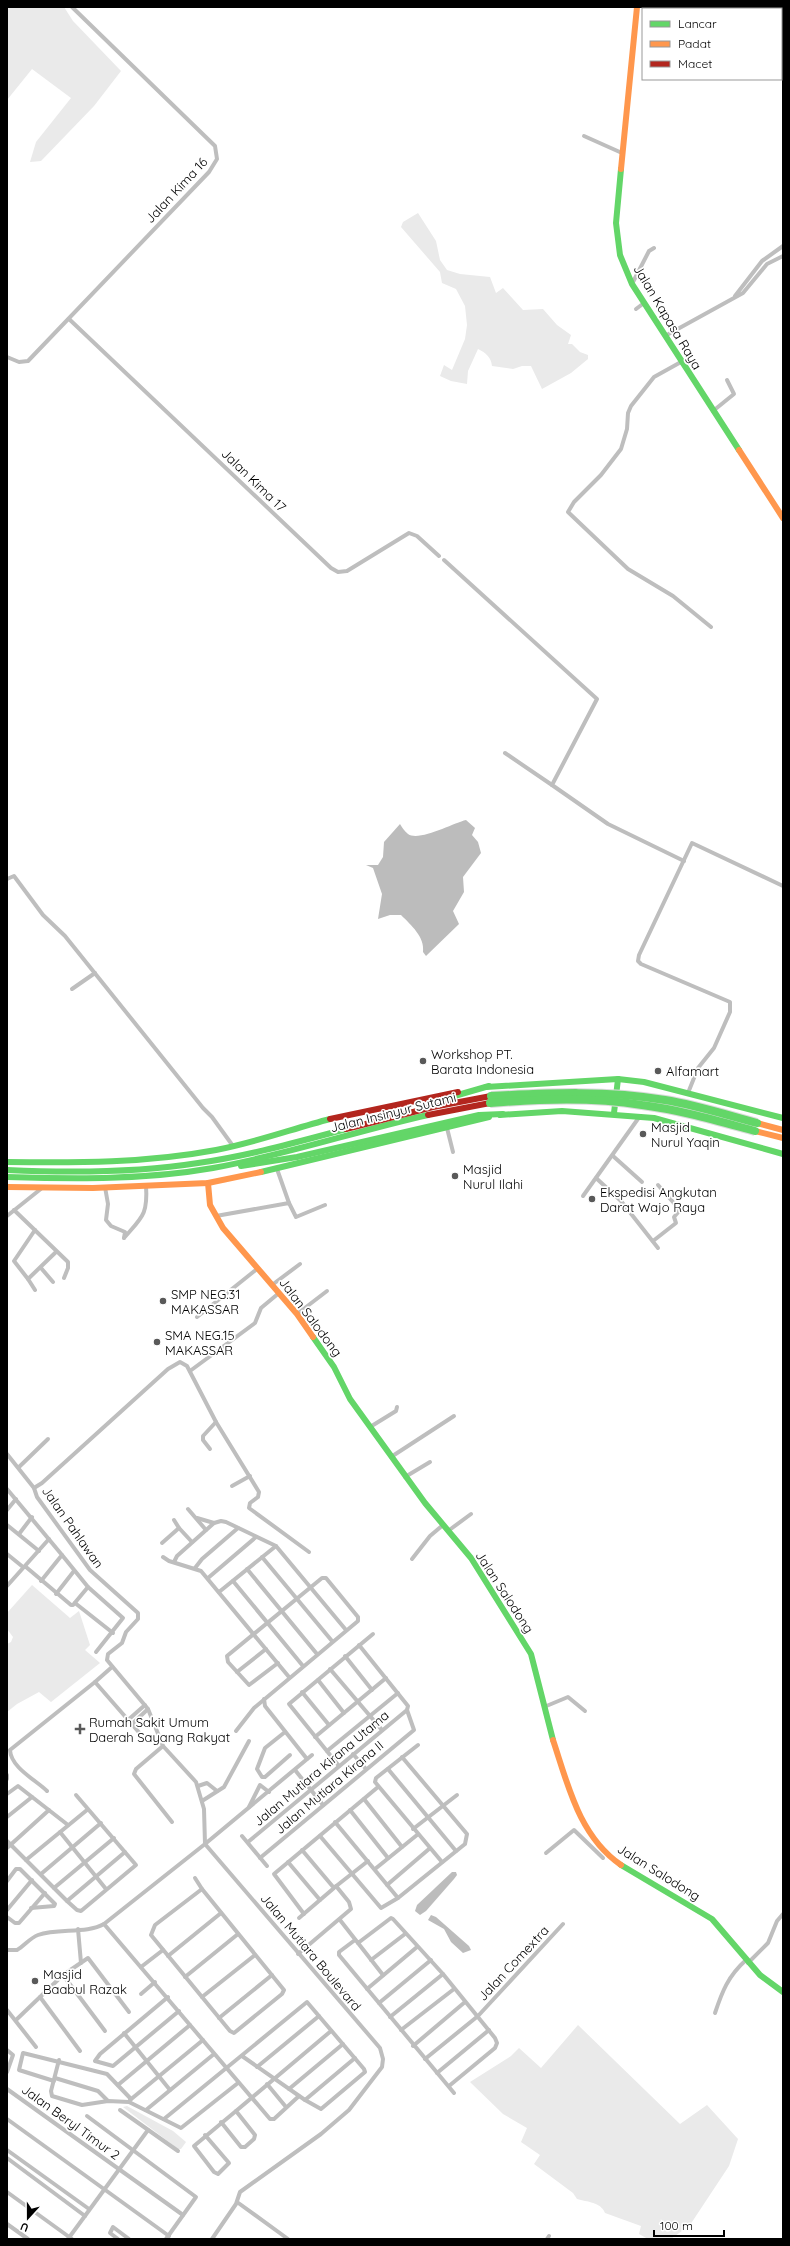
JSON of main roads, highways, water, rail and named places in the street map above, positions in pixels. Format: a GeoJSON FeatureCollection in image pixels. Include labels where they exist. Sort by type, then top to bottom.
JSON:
{"type":"FeatureCollection","features":[{"type":"Feature","properties":{"kind":"main road","name":"Jalan Kapasa Raya"},"geometry":{"type":"LineString","coordinates":[[637,7],[616,223],[617,242],[623,265],[632,284],[664,336],[783,518]]}},
{"type":"Feature","properties":{"kind":"main road"},"geometry":{"type":"LineString","coordinates":[[614,1113],[618,1079]]}},
{"type":"Feature","properties":{"kind":"main road"},"geometry":{"type":"LineString","coordinates":[[7,1162],[62,1163],[151,1158],[233,1146],[338,1118],[489,1086],[618,1079],[644,1082],[783,1118]]}},
{"type":"Feature","properties":{"kind":"main road"},"geometry":{"type":"LineString","coordinates":[[377,1120],[489,1086]]}},
{"type":"Feature","properties":{"kind":"main road","name":"Jalan Insinyur Sutami"},"geometry":{"type":"LineString","coordinates":[[7,1177],[68,1179],[136,1177],[212,1168],[490,1100]]}},
{"type":"Feature","properties":{"kind":"main road","name":"Jalan Insinyur Sutami"},"geometry":{"type":"LineString","coordinates":[[7,1170],[105,1171],[200,1163],[260,1151],[456,1101],[559,1100],[621,1102],[663,1108],[756,1127],[783,1130]]}},
{"type":"Feature","properties":{"kind":"main road"},"geometry":{"type":"LineString","coordinates":[[212,1168],[260,1165],[479,1115],[562,1110],[614,1113],[662,1119],[783,1154]]}},
{"type":"Feature","properties":{"kind":"main road"},"geometry":{"type":"LineString","coordinates":[[7,1187],[105,1187],[208,1183],[277,1170],[503,1114]]}},
{"type":"Feature","properties":{"kind":"main road","name":"Jalan Insinyur Sutami"},"geometry":{"type":"LineString","coordinates":[[756,1127],[783,1138]]}},
{"type":"Feature","properties":{"kind":"main road","name":"Jalan Salodong"},"geometry":{"type":"LineString","coordinates":[[208,1183],[210,1205],[232,1241],[297,1314],[334,1367],[350,1399],[405,1477],[470,1558],[531,1654],[544,1707],[567,1785],[583,1825],[592,1837],[619,1864],[712,1919],[747,1962],[760,1975],[783,1992]]}},
{"type":"Feature","properties":{"kind":"place","name":"Workshop PT. Barata Indonesia"},"geometry":{"type":"Point","coordinates":[423,1061]}},
{"type":"Feature","properties":{"kind":"place","name":"Alfamart"},"geometry":{"type":"Point","coordinates":[658,1071]}},
{"type":"Feature","properties":{"kind":"place","name":"Masjid Nurul Yaqin"},"geometry":{"type":"Point","coordinates":[643,1134]}},
{"type":"Feature","properties":{"kind":"place","name":"Masjid Nurul Ilahi"},"geometry":{"type":"Point","coordinates":[455,1176]}},
{"type":"Feature","properties":{"kind":"place","name":"Ekspedisi Angkutan Darat Wajo Raya"},"geometry":{"type":"Point","coordinates":[592,1199]}},
{"type":"Feature","properties":{"kind":"place","name":"SMP NEG.31 MAKASSAR"},"geometry":{"type":"Point","coordinates":[163,1301]}},
{"type":"Feature","properties":{"kind":"place","name":"SMA NEG.15 MAKASSAR"},"geometry":{"type":"Point","coordinates":[157,1342]}},
{"type":"Feature","properties":{"kind":"place","name":"Rumah Sakit Umum Daerah Sayang Rakyat"},"geometry":{"type":"Point","coordinates":[80,1729]}},
{"type":"Feature","properties":{"kind":"place","name":"Masjid Baabul Razak"},"geometry":{"type":"Point","coordinates":[35,1981]}}]}
